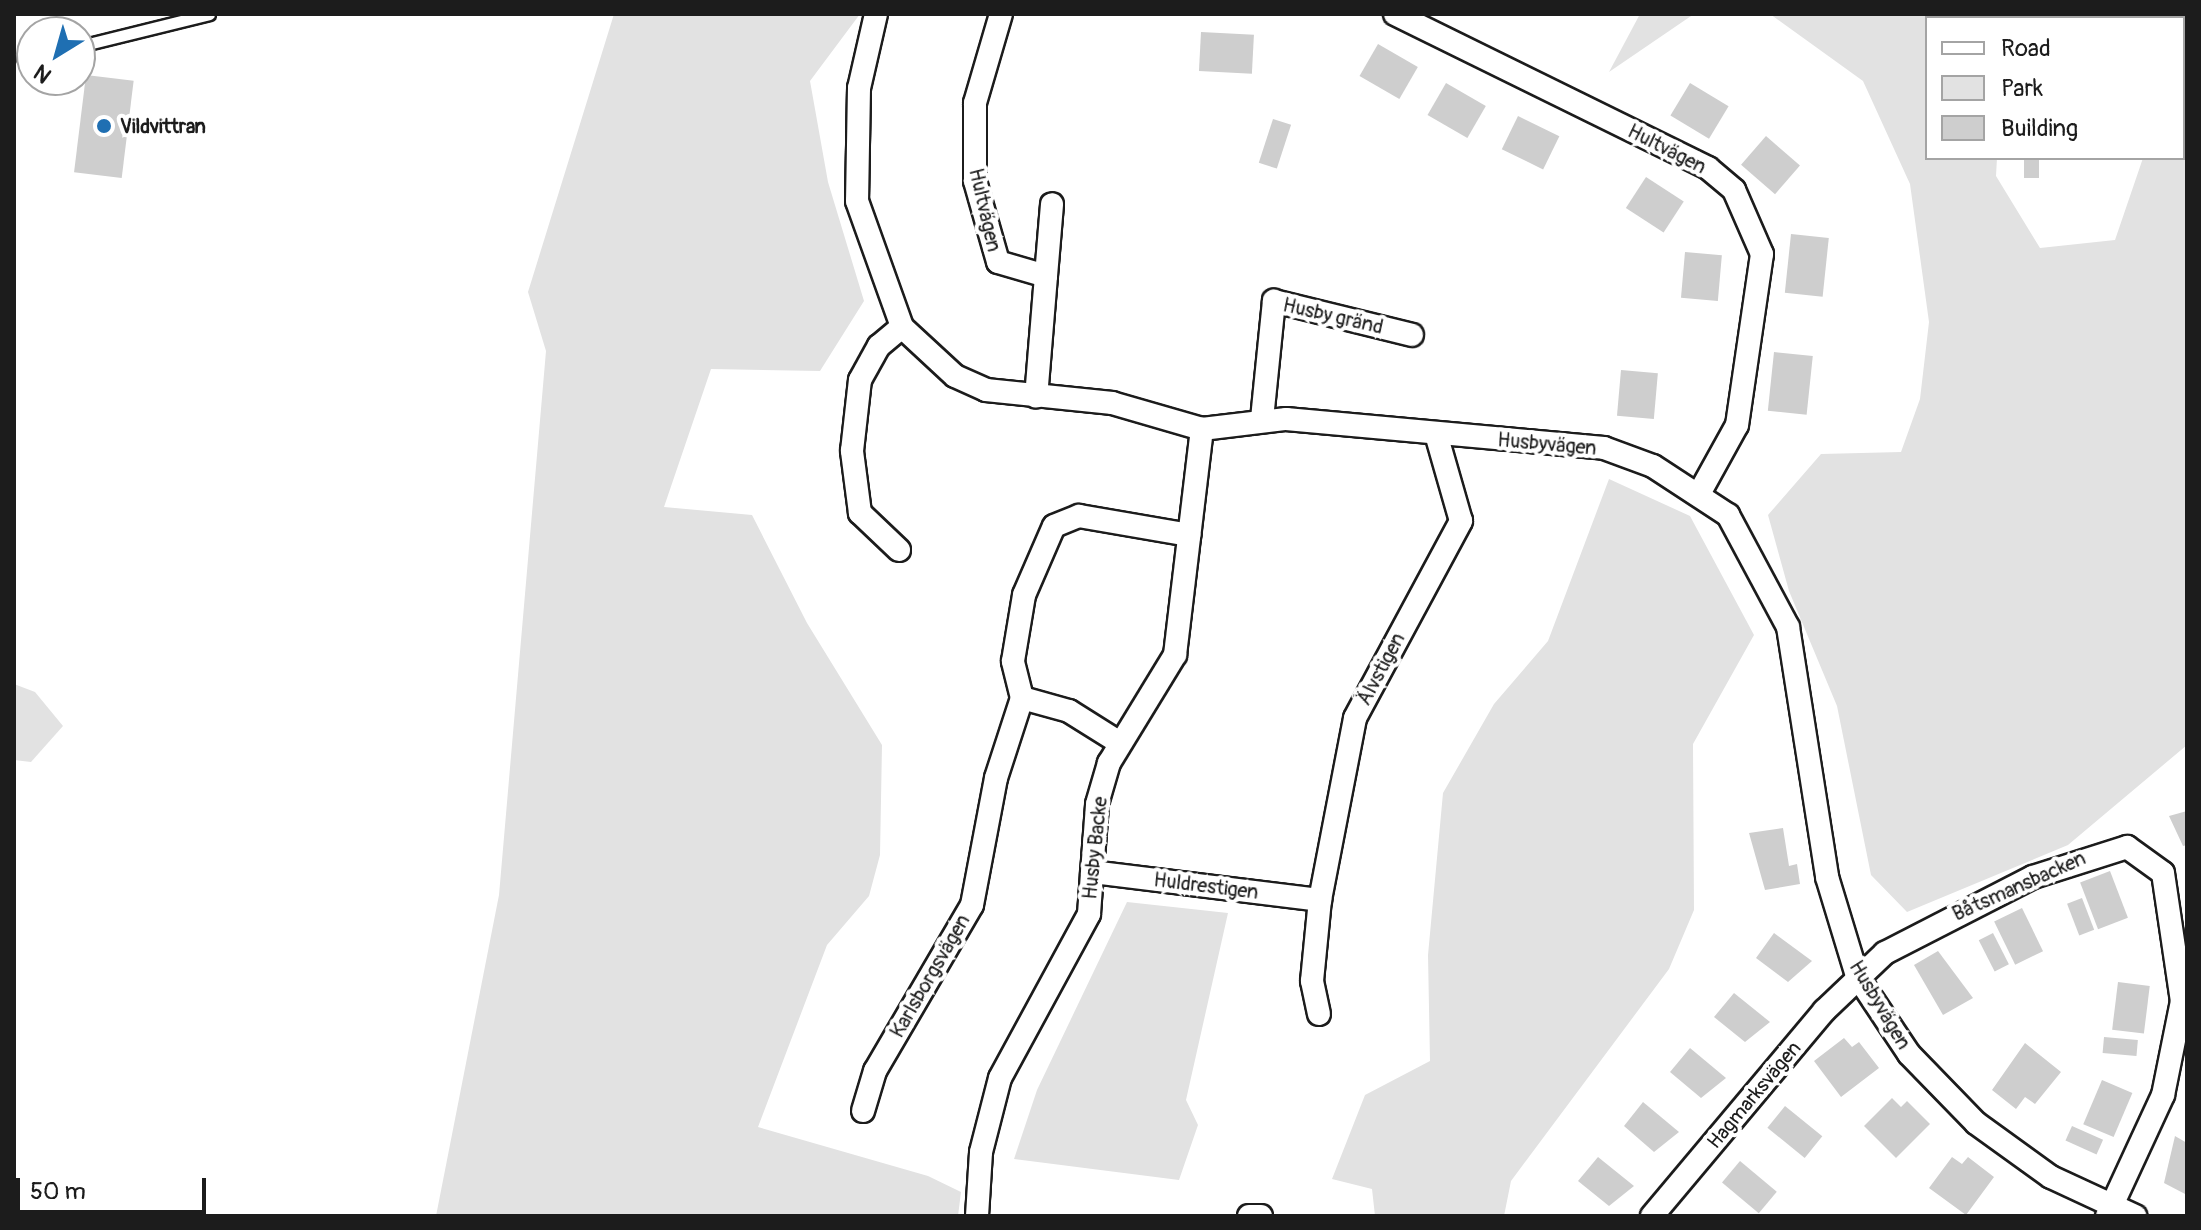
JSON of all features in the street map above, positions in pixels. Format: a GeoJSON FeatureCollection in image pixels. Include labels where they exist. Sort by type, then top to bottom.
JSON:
{"type":"FeatureCollection","features":[{"type":"Feature","properties":{"kind":"street","name":"Husbyvägen"},"geometry":{"type":"LineString","coordinates":[[876,14],[859,88],[857,201],[902,327],[955,376],[986,390],[1112,403],[1202,429],[1262,419],[1604,448],[1700,492],[1728,515],[1788,627],[1827,877],[1857,976],[1909,1054],[1976,1123],[2051,1177],[2109,1211],[2135,1216]]}},
{"type":"Feature","properties":{"kind":"street","name":"Hultvägen"},"geometry":{"type":"LineString","coordinates":[[1001,14],[975,103],[975,181],[998,262],[1046,276]]}},
{"type":"Feature","properties":{"kind":"street","name":"Hultvägen"},"geometry":{"type":"LineString","coordinates":[[1395,14],[1708,168],[1734,190],[1762,254],[1737,425],[1700,492]]}},
{"type":"Feature","properties":{"kind":"street"},"geometry":{"type":"LineString","coordinates":[[1036,397],[1052,204]]}},
{"type":"Feature","properties":{"kind":"street","name":"Husby gränd"},"geometry":{"type":"LineString","coordinates":[[1262,419],[1274,301],[1412,335]]}},
{"type":"Feature","properties":{"kind":"street"},"geometry":{"type":"LineString","coordinates":[[899,550],[860,513],[852,451],[864,370],[902,327]]}},
{"type":"Feature","properties":{"kind":"street","name":"Husby Backe"},"geometry":{"type":"LineString","coordinates":[[977,1216],[981,1152],[1000,1078],[1089,914],[1097,804],[1120,743],[1175,655],[1202,429]]}},
{"type":"Feature","properties":{"kind":"street","name":"Älvstigen"},"geometry":{"type":"LineString","coordinates":[[1319,1014],[1312,981],[1320,900],[1355,718],[1461,521],[1436,434]]}},
{"type":"Feature","properties":{"kind":"street"},"geometry":{"type":"LineString","coordinates":[[1120,743],[1069,711],[1022,698],[1013,661],[1024,595],[1054,526],[1079,516],[1189,535]]}},
{"type":"Feature","properties":{"kind":"street","name":"Karlsborgsvägen"},"geometry":{"type":"LineString","coordinates":[[863,1111],[875,1071],[972,905],[996,778],[1022,698]]}},
{"type":"Feature","properties":{"kind":"street","name":"Båtsmansbacken"},"geometry":{"type":"LineString","coordinates":[[1857,976],[1960,911],[2079,858],[2127,847],[2153,860],[2171,897],[2182,1001],[2163,1095],[2109,1211]]}},
{"type":"Feature","properties":{"kind":"street","name":"Huldrestigen"},"geometry":{"type":"LineString","coordinates":[[1092,872],[1320,900]]}},
{"type":"Feature","properties":{"kind":"street","name":"Hagmarksvägen"},"geometry":{"type":"LineString","coordinates":[[1652,1216],[1857,976]]}},
{"type":"Feature","properties":{"kind":"street"},"geometry":{"type":"LineString","coordinates":[[1249,1216],[1261,1216]]}},
{"type":"Feature","properties":{"kind":"lane"},"geometry":{"type":"LineString","coordinates":[[96,42],[209,14]]}},
{"type":"Feature","properties":{"kind":"green space"},"geometry":{"type":"Polygon","coordinates":[[[614,14],[860,14],[810,81],[828,182],[864,301],[820,371],[711,369],[664,507],[752,515],[807,623],[882,745],[880,855],[869,896],[827,945],[758,1127],[928,1176],[961,1192],[958,1216],[436,1216],[499,895],[546,351],[528,292],[614,14]]]}},
{"type":"Feature","properties":{"kind":"green space"},"geometry":{"type":"Polygon","coordinates":[[[1640,14],[1694,14],[1609,72],[1640,14]]]}},
{"type":"Feature","properties":{"kind":"green space"},"geometry":{"type":"Polygon","coordinates":[[[1770,14],[2006,14],[1925,16],[1925,160],[1997,160],[1996,176],[2040,248],[2115,240],[2142,160],[2185,160],[2185,16],[2182,16],[2187,14],[2187,745],[2068,845],[1907,912],[1871,875],[1837,706],[1789,591],[1768,515],[1821,454],[1901,452],[1920,399],[1929,322],[1910,184],[1863,81],[1770,14]]]}},
{"type":"Feature","properties":{"kind":"green space"},"geometry":{"type":"Polygon","coordinates":[[[1609,479],[1690,516],[1754,635],[1693,744],[1694,910],[1669,969],[1511,1181],[1504,1216],[1375,1216],[1372,1189],[1332,1179],[1365,1095],[1430,1061],[1428,955],[1443,793],[1494,704],[1548,641],[1609,479]]]}},
{"type":"Feature","properties":{"kind":"green space"},"geometry":{"type":"Polygon","coordinates":[[[14,684],[35,692],[63,726],[31,762],[14,760],[14,684]]]}},
{"type":"Feature","properties":{"kind":"green space"},"geometry":{"type":"Polygon","coordinates":[[[1127,902],[1228,913],[1186,1100],[1198,1125],[1179,1180],[1014,1159],[1037,1090],[1127,902]]]}},
{"type":"Feature","properties":{"kind":"building"},"geometry":{"type":"Polygon","coordinates":[[[1201,32],[1254,35],[1252,74],[1199,71],[1201,32]]]}},
{"type":"Feature","properties":{"kind":"building"},"geometry":{"type":"Polygon","coordinates":[[[1378,44],[1418,67],[1399,99],[1360,76],[1378,44]]]}},
{"type":"Feature","properties":{"kind":"building","name":"Vildvittran"},"geometry":{"type":"Polygon","coordinates":[[[96,76],[134,81],[122,178],[74,172],[83,96],[96,96],[96,76]]]}},
{"type":"Feature","properties":{"kind":"building"},"geometry":{"type":"Polygon","coordinates":[[[1446,83],[1486,106],[1467,138],[1428,115],[1446,83]]]}},
{"type":"Feature","properties":{"kind":"building"},"geometry":{"type":"Polygon","coordinates":[[[1690,83],[1729,106],[1709,139],[1670,116],[1690,83]]]}},
{"type":"Feature","properties":{"kind":"building"},"geometry":{"type":"Polygon","coordinates":[[[1518,116],[1559,136],[1543,169],[1502,149],[1518,116]]]}},
{"type":"Feature","properties":{"kind":"building"},"geometry":{"type":"Polygon","coordinates":[[[1273,119],[1291,125],[1277,169],[1259,163],[1273,119]]]}},
{"type":"Feature","properties":{"kind":"building"},"geometry":{"type":"Polygon","coordinates":[[[1766,136],[1800,166],[1775,194],[1741,165],[1766,136]]]}},
{"type":"Feature","properties":{"kind":"building"},"geometry":{"type":"Polygon","coordinates":[[[2024,160],[2039,160],[2039,178],[2024,178],[2024,160]]]}},
{"type":"Feature","properties":{"kind":"building"},"geometry":{"type":"Polygon","coordinates":[[[1646,177],[1684,202],[1664,233],[1626,208],[1646,177]]]}},
{"type":"Feature","properties":{"kind":"building"},"geometry":{"type":"Polygon","coordinates":[[[1791,234],[1829,238],[1823,297],[1785,293],[1791,234]]]}},
{"type":"Feature","properties":{"kind":"building"},"geometry":{"type":"Polygon","coordinates":[[[1685,252],[1722,255],[1718,301],[1681,298],[1685,252]]]}},
{"type":"Feature","properties":{"kind":"building"},"geometry":{"type":"Polygon","coordinates":[[[1774,352],[1813,356],[1807,415],[1768,411],[1774,352]]]}},
{"type":"Feature","properties":{"kind":"building"},"geometry":{"type":"Polygon","coordinates":[[[1621,370],[1658,373],[1654,419],[1617,416],[1621,370]]]}},
{"type":"Feature","properties":{"kind":"building"},"geometry":{"type":"Polygon","coordinates":[[[2187,811],[2187,845],[2183,846],[2169,816],[2187,811]]]}},
{"type":"Feature","properties":{"kind":"building"},"geometry":{"type":"Polygon","coordinates":[[[1783,828],[1789,866],[1797,864],[1800,884],[1765,890],[1749,833],[1783,828]]]}},
{"type":"Feature","properties":{"kind":"building"},"geometry":{"type":"Polygon","coordinates":[[[2110,871],[2128,918],[2098,929],[2080,882],[2110,871]]]}},
{"type":"Feature","properties":{"kind":"building"},"geometry":{"type":"Polygon","coordinates":[[[2082,898],[2094,930],[2079,935],[2067,904],[2082,898]]]}},
{"type":"Feature","properties":{"kind":"building"},"geometry":{"type":"Polygon","coordinates":[[[2022,908],[2043,951],[2015,965],[1994,922],[2022,908]]]}},
{"type":"Feature","properties":{"kind":"building"},"geometry":{"type":"Polygon","coordinates":[[[1774,933],[1812,961],[1788,982],[1756,958],[1774,933]]]}},
{"type":"Feature","properties":{"kind":"building"},"geometry":{"type":"Polygon","coordinates":[[[1993,933],[2009,964],[1995,971],[1979,940],[1993,933]]]}},
{"type":"Feature","properties":{"kind":"building"},"geometry":{"type":"Polygon","coordinates":[[[1938,951],[1973,998],[1943,1015],[1914,965],[1938,951]]]}},
{"type":"Feature","properties":{"kind":"building"},"geometry":{"type":"Polygon","coordinates":[[[2118,982],[2150,986],[2144,1034],[2112,1030],[2118,982]]]}},
{"type":"Feature","properties":{"kind":"building"},"geometry":{"type":"Polygon","coordinates":[[[1734,993],[1770,1022],[1745,1042],[1714,1017],[1734,993]]]}},
{"type":"Feature","properties":{"kind":"building"},"geometry":{"type":"Polygon","coordinates":[[[2104,1037],[2138,1040],[2136,1056],[2103,1053],[2104,1037]]]}},
{"type":"Feature","properties":{"kind":"building"},"geometry":{"type":"Polygon","coordinates":[[[1844,1038],[1852,1047],[1859,1042],[1879,1068],[1841,1097],[1814,1061],[1844,1038]]]}},
{"type":"Feature","properties":{"kind":"building"},"geometry":{"type":"Polygon","coordinates":[[[2025,1043],[2061,1072],[2035,1104],[2025,1097],[2016,1109],[1992,1090],[2025,1043]]]}},
{"type":"Feature","properties":{"kind":"building"},"geometry":{"type":"Polygon","coordinates":[[[1690,1048],[1726,1078],[1701,1098],[1670,1072],[1690,1048]]]}},
{"type":"Feature","properties":{"kind":"building"},"geometry":{"type":"Polygon","coordinates":[[[2102,1080],[2132,1093],[2114,1137],[2083,1124],[2102,1080]]]}},
{"type":"Feature","properties":{"kind":"building"},"geometry":{"type":"Polygon","coordinates":[[[1892,1098],[1901,1107],[1907,1101],[1930,1124],[1896,1158],[1864,1126],[1892,1098]]]}},
{"type":"Feature","properties":{"kind":"building"},"geometry":{"type":"Polygon","coordinates":[[[1643,1102],[1679,1132],[1654,1152],[1624,1126],[1643,1102]]]}},
{"type":"Feature","properties":{"kind":"building"},"geometry":{"type":"Polygon","coordinates":[[[1785,1106],[1822,1136],[1805,1158],[1767,1128],[1785,1106]]]}},
{"type":"Feature","properties":{"kind":"building"},"geometry":{"type":"Polygon","coordinates":[[[2072,1126],[2103,1140],[2097,1154],[2065,1141],[2072,1126]]]}},
{"type":"Feature","properties":{"kind":"building"},"geometry":{"type":"Polygon","coordinates":[[[2175,1136],[2187,1143],[2187,1195],[2164,1183],[2175,1136]]]}},
{"type":"Feature","properties":{"kind":"building"},"geometry":{"type":"Polygon","coordinates":[[[1598,1157],[1634,1186],[1609,1206],[1578,1181],[1598,1157]]]}},
{"type":"Feature","properties":{"kind":"building"},"geometry":{"type":"Polygon","coordinates":[[[1952,1157],[1962,1164],[1968,1157],[1994,1177],[1966,1215],[1929,1188],[1952,1157]]]}},
{"type":"Feature","properties":{"kind":"building"},"geometry":{"type":"Polygon","coordinates":[[[1740,1161],[1777,1192],[1759,1213],[1722,1182],[1740,1161]]]}},
{"type":"Feature","properties":{"kind":"place","name":"Vildvittran"},"geometry":{"type":"Point","coordinates":[104,126]}}]}
